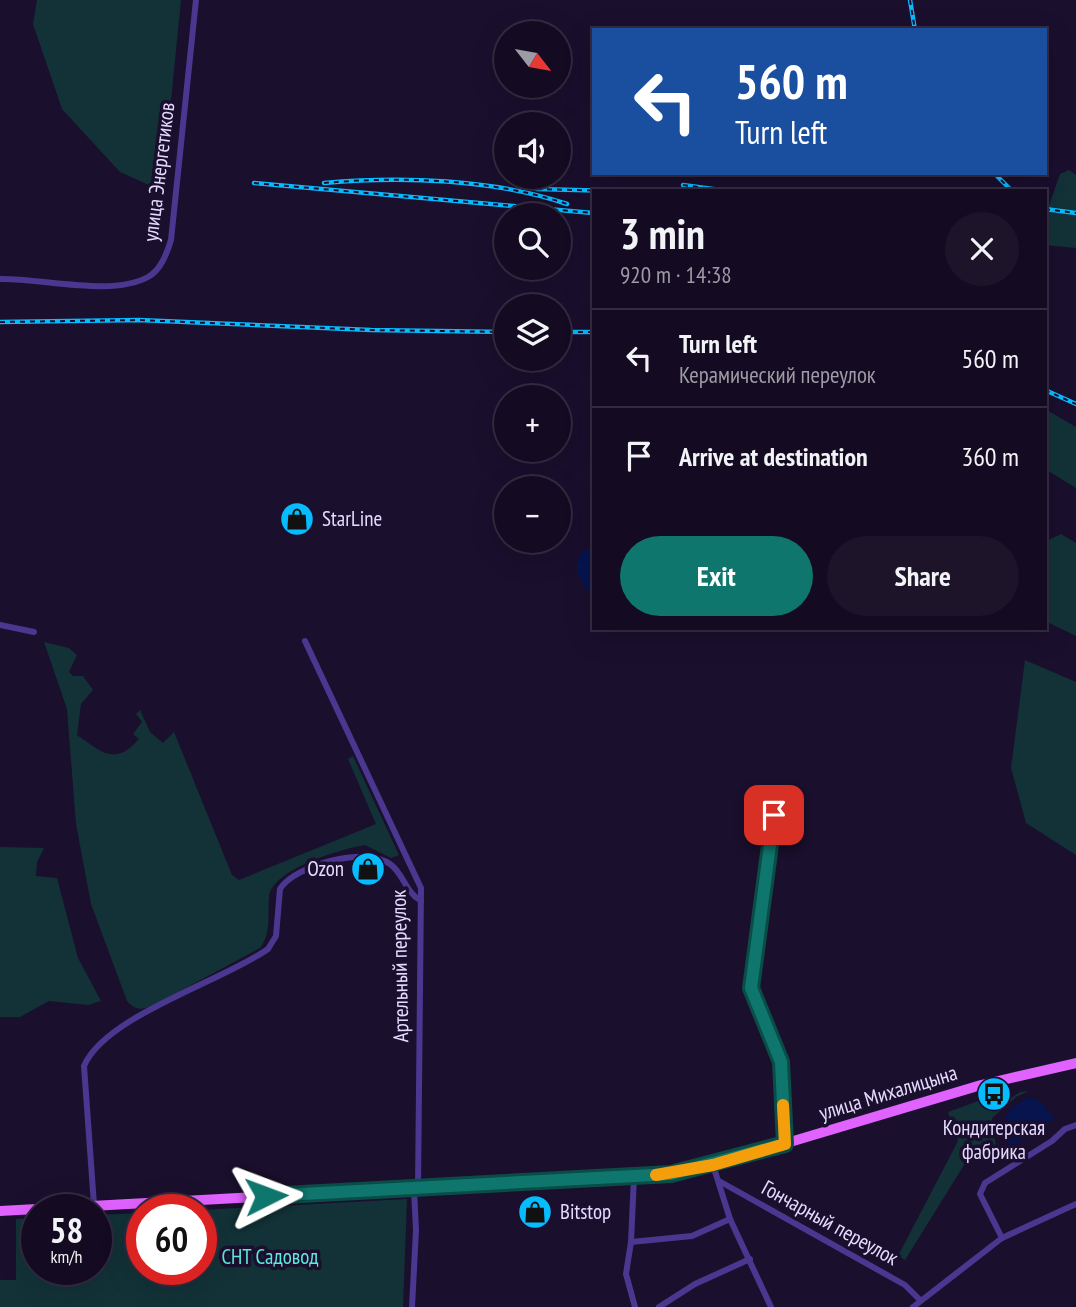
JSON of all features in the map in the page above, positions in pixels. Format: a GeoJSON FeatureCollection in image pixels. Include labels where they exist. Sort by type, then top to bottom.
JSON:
{"type":"FeatureCollection","features":[{"type":"Feature","properties":{"kind":"main road","name":"улица Михалицына"},"geometry":{"type":"LineString","coordinates":[[112,1204],[416,1190],[671,1174],[713,1165],[981,1085],[1076,1063]]}},
{"type":"Feature","properties":{"kind":"main road","name":"улица Михалицына"},"geometry":{"type":"LineString","coordinates":[[0,1211],[21,1210]]}},
{"type":"Feature","properties":{"kind":"street","name":"улица Энергетиков"},"geometry":{"type":"LineString","coordinates":[[0,279],[109,285],[148,277],[161,264],[171,240],[195,0]]}},
{"type":"Feature","properties":{"kind":"street"},"geometry":{"type":"LineString","coordinates":[[0,625],[34,632]]}},
{"type":"Feature","properties":{"kind":"street","name":"Артельный переулок"},"geometry":{"type":"LineString","coordinates":[[305,641],[421,888],[416,1230],[412,1307]]}},
{"type":"Feature","properties":{"kind":"street"},"geometry":{"type":"LineString","coordinates":[[774,815],[751,988],[781,1062],[785,1144]]}},
{"type":"Feature","properties":{"kind":"street"},"geometry":{"type":"LineString","coordinates":[[93,1194],[84,1066],[90,1053],[128,1023],[268,949],[276,936],[278,896],[288,879],[343,857],[376,857],[392,864],[408,890],[421,901]]}},
{"type":"Feature","properties":{"kind":"street"},"geometry":{"type":"LineString","coordinates":[[1002,1238],[980,1194],[985,1183],[1052,1141],[1065,1129],[1076,1125]]}},
{"type":"Feature","properties":{"kind":"street"},"geometry":{"type":"LineString","coordinates":[[713,1165],[730,1219],[771,1307]]}},
{"type":"Feature","properties":{"kind":"street"},"geometry":{"type":"LineString","coordinates":[[634,1177],[631,1242],[626,1274],[635,1307]]}},
{"type":"Feature","properties":{"kind":"street","name":"Гончарный переулок"},"geometry":{"type":"LineString","coordinates":[[719,1181],[905,1286],[920,1300]]}},
{"type":"Feature","properties":{"kind":"street"},"geometry":{"type":"LineString","coordinates":[[913,1307],[1002,1238],[1076,1204]]}},
{"type":"Feature","properties":{"kind":"street"},"geometry":{"type":"LineString","coordinates":[[631,1242],[692,1236],[730,1219]]}},
{"type":"Feature","properties":{"kind":"street"},"geometry":{"type":"LineString","coordinates":[[659,1307],[695,1284],[750,1259]]}},
{"type":"Feature","properties":{"kind":"green space"},"geometry":{"type":"Polygon","coordinates":[[[37,0],[181,0],[162,191],[120,172],[62,109],[33,24],[37,0]]]}},
{"type":"Feature","properties":{"kind":"green space"},"geometry":{"type":"Polygon","coordinates":[[[1069,170],[1076,175],[1076,248],[1047,245],[1047,211],[1060,174],[1069,170]]]}},
{"type":"Feature","properties":{"kind":"green space"},"geometry":{"type":"Polygon","coordinates":[[[1047,410],[1076,427],[1076,488],[1047,470],[1047,410]]]}},
{"type":"Feature","properties":{"kind":"green space"},"geometry":{"type":"Polygon","coordinates":[[[1061,534],[1076,543],[1076,636],[1047,622],[1047,541],[1061,534]]]}},
{"type":"Feature","properties":{"kind":"green space"},"geometry":{"type":"Polygon","coordinates":[[[44,642],[69,648],[77,655],[69,672],[73,676],[83,676],[93,690],[81,704],[77,735],[109,754],[123,752],[139,739],[133,734],[142,722],[136,714],[140,710],[150,732],[163,743],[174,732],[232,875],[239,880],[376,824],[348,759],[353,756],[399,855],[391,858],[365,845],[325,856],[294,869],[273,887],[269,897],[268,930],[260,948],[154,1005],[143,1009],[133,1007],[127,1001],[91,904],[76,824],[67,709],[44,642]]]}},
{"type":"Feature","properties":{"kind":"green space"},"geometry":{"type":"Polygon","coordinates":[[[1025,660],[1076,682],[1076,855],[1026,823],[1011,768],[1025,660]]]}},
{"type":"Feature","properties":{"kind":"green space"},"geometry":{"type":"Polygon","coordinates":[[[0,847],[44,848],[37,862],[36,876],[57,878],[78,958],[101,1001],[88,1005],[49,1001],[20,1017],[0,1017],[0,847]]]}},
{"type":"Feature","properties":{"kind":"green space"},"geometry":{"type":"Polygon","coordinates":[[[1029,1091],[1016,1097],[992,1118],[997,1154],[964,1165],[905,1260],[898,1256],[958,1141],[948,1112],[981,1100],[992,1111],[1020,1092],[1029,1091]]]}},
{"type":"Feature","properties":{"kind":"green space","name":"СНТ Садовод"},"geometry":{"type":"Polygon","coordinates":[[[407,1199],[403,1307],[0,1307],[0,1280],[16,1280],[16,1219],[21,1219],[21,1285],[112,1285],[112,1214],[126,1214],[126,1285],[217,1285],[217,1209],[407,1199]]]}},
{"type":"Feature","properties":{"kind":"shaded area"},"geometry":{"type":"Polygon","coordinates":[[[584,549],[592,549],[592,596],[578,573],[580,555],[584,549]]]}},
{"type":"Feature","properties":{"kind":"shaded area"},"geometry":{"type":"Polygon","coordinates":[[[1029,1097],[1040,1101],[1054,1118],[1037,1135],[1009,1146],[1001,1133],[1006,1116],[1013,1107],[1029,1097]]]}},
{"type":"Feature","properties":{"kind":"railway"},"geometry":{"type":"LineString","coordinates":[[910,0],[915,28]]}},
{"type":"Feature","properties":{"kind":"railway"},"geometry":{"type":"LineString","coordinates":[[996,175],[1010,189]]}},
{"type":"Feature","properties":{"kind":"railway"},"geometry":{"type":"LineString","coordinates":[[324,183],[384,180],[447,182],[509,189],[564,203]]}},
{"type":"Feature","properties":{"kind":"railway"},"geometry":{"type":"LineString","coordinates":[[254,183],[592,213]]}},
{"type":"Feature","properties":{"kind":"railway"},"geometry":{"type":"LineString","coordinates":[[683,185],[713,189]]}},
{"type":"Feature","properties":{"kind":"railway"},"geometry":{"type":"LineString","coordinates":[[537,189],[592,190]]}},
{"type":"Feature","properties":{"kind":"railway"},"geometry":{"type":"LineString","coordinates":[[1047,209],[1076,213]]}},
{"type":"Feature","properties":{"kind":"railway"},"geometry":{"type":"LineString","coordinates":[[0,322],[139,320],[371,330],[494,332]]}},
{"type":"Feature","properties":{"kind":"railway"},"geometry":{"type":"LineString","coordinates":[[571,332],[592,332]]}},
{"type":"Feature","properties":{"kind":"railway"},"geometry":{"type":"LineString","coordinates":[[1047,391],[1076,404]]}},
{"type":"Feature","properties":{"kind":"slow traffic"},"geometry":{"type":"LineString","coordinates":[[656,1175],[713,1165],[785,1144],[783,1105]]}},
{"type":"Feature","properties":{"kind":"place","name":"StarLine"},"geometry":{"type":"Point","coordinates":[297,519]}},
{"type":"Feature","properties":{"kind":"place","name":"Ozon"},"geometry":{"type":"Point","coordinates":[368,869]}},
{"type":"Feature","properties":{"kind":"place","name":"Кондитерская фабрика"},"geometry":{"type":"Point","coordinates":[994,1094]}},
{"type":"Feature","properties":{"kind":"place","name":"Bitstop"},"geometry":{"type":"Point","coordinates":[535,1212]}},
{"type":"Feature","properties":{"kind":"route"},"geometry":{"type":"LineString","coordinates":[[266,1196],[644,1177],[713,1165],[785,1144],[781,1062],[751,988],[774,815]]}}]}
